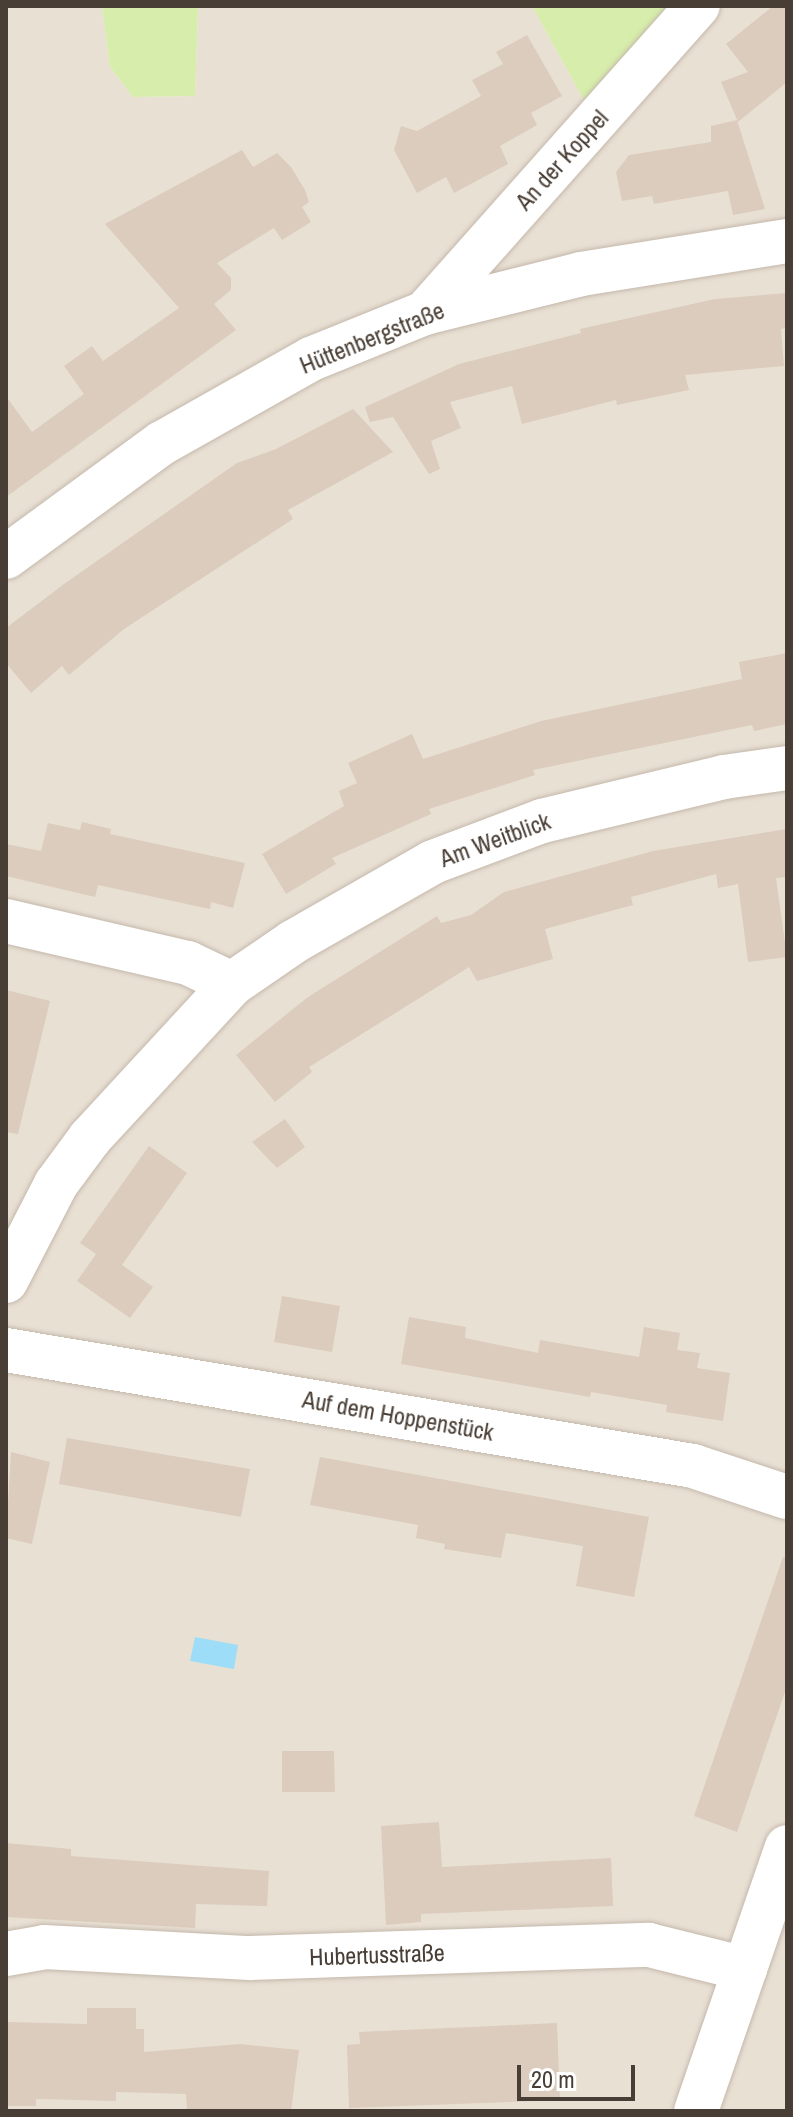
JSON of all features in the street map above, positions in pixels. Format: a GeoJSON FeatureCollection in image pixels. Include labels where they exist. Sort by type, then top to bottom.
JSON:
{"type":"FeatureCollection","features":[{"type":"Feature","properties":{"kind":"street","name":"An der Koppel"},"geometry":{"type":"LineString","coordinates":[[425,313],[698,6]]}},
{"type":"Feature","properties":{"kind":"street","name":"Hüttenbergstraße"},"geometry":{"type":"LineString","coordinates":[[6,557],[162,443],[311,359],[425,313],[581,274],[787,241]]}},
{"type":"Feature","properties":{"kind":"street","name":"Am Weitblick"},"geometry":{"type":"LineString","coordinates":[[6,1281],[56,1184],[90,1138],[232,984],[343,910],[433,862],[542,821],[724,777],[787,768]]}},
{"type":"Feature","properties":{"kind":"street"},"geometry":{"type":"LineString","coordinates":[[6,921],[188,963],[232,984]]}},
{"type":"Feature","properties":{"kind":"street","name":"Auf dem Hoppenstück"},"geometry":{"type":"LineString","coordinates":[[6,1350],[693,1466],[787,1497]]}},
{"type":"Feature","properties":{"kind":"street"},"geometry":{"type":"LineString","coordinates":[[696,2111],[787,1847]]}},
{"type":"Feature","properties":{"kind":"street","name":"Hubertusstraße"},"geometry":{"type":"LineString","coordinates":[[6,1954],[44,1947],[250,1958],[649,1945],[745,1969]]}},
{"type":"Feature","properties":{"kind":"shaded area"},"geometry":{"type":"Polygon","coordinates":[[[6,6],[102,6],[110,67],[133,97],[195,96],[198,6],[532,6],[591,113],[686,6],[787,6],[787,2111],[6,2111],[6,6]]]}},
{"type":"Feature","properties":{"kind":"green space"},"geometry":{"type":"Polygon","coordinates":[[[102,6],[198,6],[195,96],[133,97],[110,67],[102,6]]]}},
{"type":"Feature","properties":{"kind":"green space"},"geometry":{"type":"Polygon","coordinates":[[[532,6],[686,6],[591,113],[532,6]]]}},
{"type":"Feature","properties":{"kind":"water"},"geometry":{"type":"Polygon","coordinates":[[[195,1637],[238,1645],[234,1669],[190,1661],[195,1637]]]}},
{"type":"Feature","properties":{"kind":"building"},"geometry":{"type":"Polygon","coordinates":[[[773,6],[787,6],[787,82],[738,122],[721,82],[748,72],[726,44],[773,6]]]}},
{"type":"Feature","properties":{"kind":"building"},"geometry":{"type":"Polygon","coordinates":[[[527,35],[562,96],[531,113],[537,125],[500,146],[508,164],[454,193],[446,177],[417,193],[394,150],[401,126],[417,131],[481,96],[472,80],[503,64],[496,52],[527,35]]]}},
{"type":"Feature","properties":{"kind":"building"},"geometry":{"type":"Polygon","coordinates":[[[737,120],[765,209],[733,215],[728,191],[654,204],[652,196],[622,201],[616,172],[629,155],[711,142],[711,126],[737,120]]]}},
{"type":"Feature","properties":{"kind":"building"},"geometry":{"type":"Polygon","coordinates":[[[242,150],[253,167],[277,153],[291,167],[305,190],[309,202],[302,207],[311,222],[282,240],[274,228],[217,263],[231,278],[231,290],[214,304],[236,330],[6,497],[6,396],[32,432],[84,394],[64,366],[92,346],[103,361],[179,308],[105,224],[242,150]]]}},
{"type":"Feature","properties":{"kind":"building"},"geometry":{"type":"Polygon","coordinates":[[[787,293],[787,328],[781,329],[784,366],[685,375],[689,390],[617,405],[616,400],[522,424],[512,386],[450,402],[461,428],[431,441],[440,469],[429,474],[393,417],[370,422],[365,407],[459,364],[581,333],[580,329],[715,299],[787,293]]]}},
{"type":"Feature","properties":{"kind":"building"},"geometry":{"type":"Polygon","coordinates":[[[353,409],[393,452],[288,510],[293,519],[124,629],[69,675],[62,666],[31,693],[6,663],[6,628],[64,584],[237,463],[276,449],[353,409]]]}},
{"type":"Feature","properties":{"kind":"building"},"geometry":{"type":"Polygon","coordinates":[[[787,653],[787,724],[754,731],[752,725],[533,770],[535,775],[429,809],[431,814],[332,858],[336,864],[286,894],[262,854],[344,806],[339,791],[357,783],[348,763],[412,734],[423,759],[541,721],[742,679],[739,662],[787,653]]]}},
{"type":"Feature","properties":{"kind":"building"},"geometry":{"type":"Polygon","coordinates":[[[82,822],[111,829],[110,834],[245,863],[233,908],[211,902],[210,909],[98,885],[95,897],[6,876],[6,844],[41,851],[48,823],[80,830],[82,822]]]}},
{"type":"Feature","properties":{"kind":"building"},"geometry":{"type":"Polygon","coordinates":[[[787,829],[787,877],[776,878],[787,957],[748,962],[738,884],[718,888],[716,874],[631,897],[633,905],[545,929],[553,959],[477,981],[469,967],[309,1067],[312,1072],[275,1102],[236,1055],[308,997],[437,916],[441,923],[471,915],[504,892],[653,851],[787,829]]]}},
{"type":"Feature","properties":{"kind":"building"},"geometry":{"type":"Polygon","coordinates":[[[6,990],[50,1001],[18,1134],[6,1132],[6,990]]]}},
{"type":"Feature","properties":{"kind":"building"},"geometry":{"type":"Polygon","coordinates":[[[285,1119],[305,1147],[277,1168],[252,1142],[285,1119]]]}},
{"type":"Feature","properties":{"kind":"building"},"geometry":{"type":"Polygon","coordinates":[[[149,1146],[187,1173],[122,1265],[153,1287],[130,1318],[77,1281],[96,1254],[80,1243],[149,1146]]]}},
{"type":"Feature","properties":{"kind":"building"},"geometry":{"type":"Polygon","coordinates":[[[282,1296],[340,1306],[332,1352],[274,1342],[282,1296]]]}},
{"type":"Feature","properties":{"kind":"building"},"geometry":{"type":"Polygon","coordinates":[[[409,1317],[466,1327],[465,1338],[538,1353],[540,1340],[639,1357],[644,1327],[680,1333],[677,1350],[700,1353],[697,1368],[730,1373],[723,1421],[666,1412],[667,1405],[591,1392],[590,1397],[401,1364],[409,1317]]]}},
{"type":"Feature","properties":{"kind":"building"},"geometry":{"type":"Polygon","coordinates":[[[67,1438],[250,1469],[241,1517],[59,1484],[67,1438]]]}},
{"type":"Feature","properties":{"kind":"building"},"geometry":{"type":"Polygon","coordinates":[[[11,1452],[50,1462],[32,1544],[6,1538],[11,1452]]]}},
{"type":"Feature","properties":{"kind":"building"},"geometry":{"type":"Polygon","coordinates":[[[320,1457],[649,1517],[634,1597],[576,1586],[583,1546],[506,1533],[501,1558],[444,1549],[445,1544],[416,1538],[418,1525],[310,1505],[320,1457]]]}},
{"type":"Feature","properties":{"kind":"building"},"geometry":{"type":"Polygon","coordinates":[[[783,1557],[787,1558],[787,1686],[737,1832],[694,1816],[783,1557]]]}},
{"type":"Feature","properties":{"kind":"building"},"geometry":{"type":"Polygon","coordinates":[[[282,1751],[334,1751],[335,1792],[282,1792],[282,1751]]]}},
{"type":"Feature","properties":{"kind":"building"},"geometry":{"type":"Polygon","coordinates":[[[439,1822],[442,1867],[611,1858],[613,1906],[421,1914],[421,1922],[386,1925],[381,1826],[439,1822]]]}},
{"type":"Feature","properties":{"kind":"building"},"geometry":{"type":"Polygon","coordinates":[[[6,1843],[71,1849],[71,1856],[269,1871],[267,1906],[196,1904],[195,1928],[6,1917],[6,1843]]]}},
{"type":"Feature","properties":{"kind":"building"},"geometry":{"type":"Polygon","coordinates":[[[87,2008],[136,2008],[136,2029],[144,2029],[144,2052],[240,2044],[299,2050],[291,2111],[187,2111],[186,2094],[116,2092],[116,2101],[36,2099],[36,2106],[6,2106],[6,2022],[87,2024],[87,2008]]]}},
{"type":"Feature","properties":{"kind":"building"},"geometry":{"type":"Polygon","coordinates":[[[557,2023],[560,2100],[349,2108],[347,2045],[360,2044],[359,2032],[557,2023]]]}}]}
